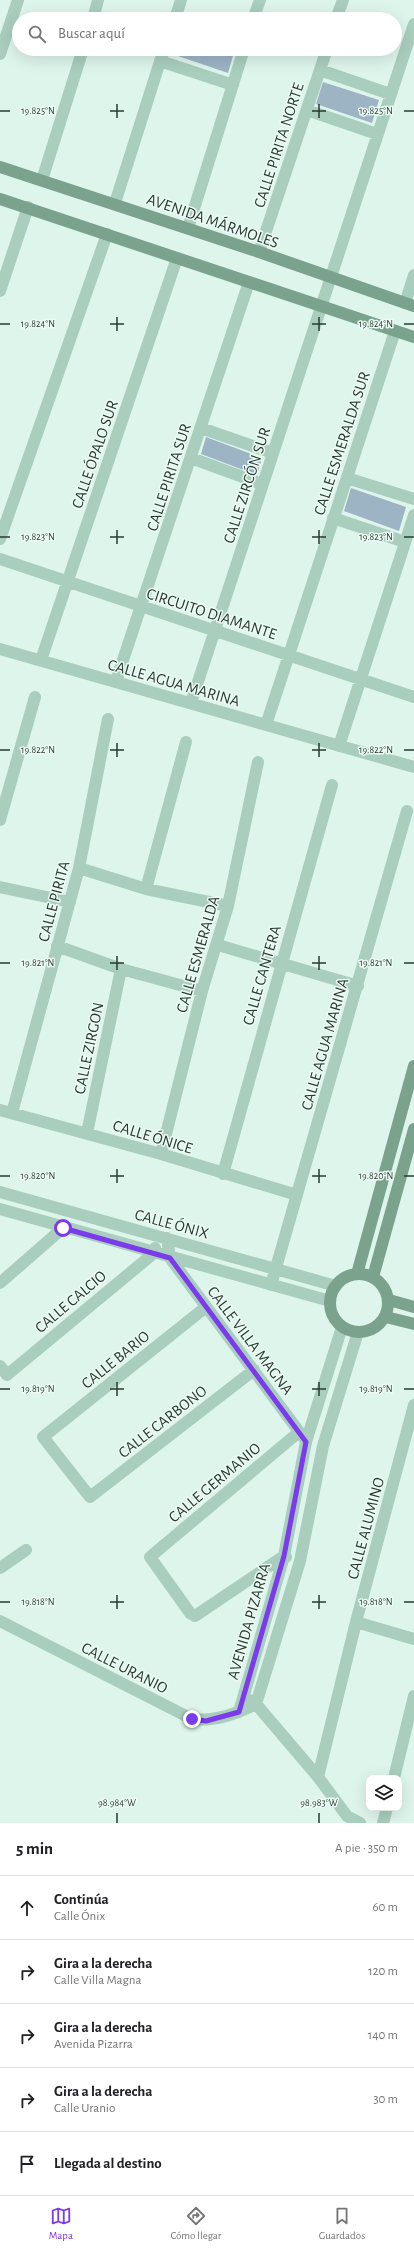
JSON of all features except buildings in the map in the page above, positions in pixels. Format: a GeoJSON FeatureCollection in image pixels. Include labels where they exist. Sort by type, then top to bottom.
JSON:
{"type":"FeatureCollection","features":[{"type":"Feature","properties":{"kind":"street"},"geometry":{"type":"LineString","coordinates":[[14,12],[18,0]]}},
{"type":"Feature","properties":{"kind":"street"},"geometry":{"type":"LineString","coordinates":[[94,12],[98,0]]}},
{"type":"Feature","properties":{"kind":"street"},"geometry":{"type":"LineString","coordinates":[[179,12],[181,0]]}},
{"type":"Feature","properties":{"kind":"street"},"geometry":{"type":"LineString","coordinates":[[256,12],[260,0]]}},
{"type":"Feature","properties":{"kind":"street"},"geometry":{"type":"LineString","coordinates":[[338,12],[342,0]]}},
{"type":"Feature","properties":{"kind":"street"},"geometry":{"type":"LineString","coordinates":[[0,54],[12,18]]}},
{"type":"Feature","properties":{"kind":"street","name":"CALLE ZIRCÓN SUR"},"geometry":{"type":"LineString","coordinates":[[191,703],[262,484],[322,308],[377,134],[414,24]]}},
{"type":"Feature","properties":{"kind":"street"},"geometry":{"type":"LineString","coordinates":[[42,180],[81,56]]}},
{"type":"Feature","properties":{"kind":"street"},"geometry":{"type":"LineString","coordinates":[[115,203],[162,56]]}},
{"type":"Feature","properties":{"kind":"street"},"geometry":{"type":"LineString","coordinates":[[188,228],[242,56]]}},
{"type":"Feature","properties":{"kind":"street","name":"CALLE PIRITA NORTE"},"geometry":{"type":"LineString","coordinates":[[259,252],[324,56]]}},
{"type":"Feature","properties":{"kind":"street"},"geometry":{"type":"LineString","coordinates":[[160,61],[233,85]]}},
{"type":"Feature","properties":{"kind":"street"},"geometry":{"type":"LineString","coordinates":[[320,70],[390,94]]}},
{"type":"Feature","properties":{"kind":"street"},"geometry":{"type":"LineString","coordinates":[[307,110],[377,134]]}},
{"type":"Feature","properties":{"kind":"street","name":"AVENIDA MÁRMOLES"},"geometry":{"type":"LineString","coordinates":[[0,167],[115,203],[409,304]]}},
{"type":"Feature","properties":{"kind":"street"},"geometry":{"type":"LineString","coordinates":[[0,199],[249,282],[322,308],[414,337]]}},
{"type":"Feature","properties":{"kind":"street"},"geometry":{"type":"LineString","coordinates":[[0,291],[28,208]]}},
{"type":"Feature","properties":{"kind":"street"},"geometry":{"type":"LineString","coordinates":[[0,539],[107,234]]}},
{"type":"Feature","properties":{"kind":"street","name":"CALLE ÓPALO SUR"},"geometry":{"type":"LineString","coordinates":[[42,660],[177,258]]}},
{"type":"Feature","properties":{"kind":"street"},"geometry":{"type":"LineString","coordinates":[[409,304],[414,275]]}},
{"type":"Feature","properties":{"kind":"street","name":"CALLE PIRITA SUR"},"geometry":{"type":"LineString","coordinates":[[116,681],[142,607],[249,282]]}},
{"type":"Feature","properties":{"kind":"street","name":"CALLE ESMERALDA SUR"},"geometry":{"type":"LineString","coordinates":[[266,725],[395,331]]}},
{"type":"Feature","properties":{"kind":"street"},"geometry":{"type":"LineString","coordinates":[[201,428],[273,453]]}},
{"type":"Feature","properties":{"kind":"street"},"geometry":{"type":"LineString","coordinates":[[191,458],[262,484]]}},
{"type":"Feature","properties":{"kind":"street"},"geometry":{"type":"LineString","coordinates":[[347,478],[414,499]]}},
{"type":"Feature","properties":{"kind":"street"},"geometry":{"type":"LineString","coordinates":[[339,746],[414,515]]}},
{"type":"Feature","properties":{"kind":"street"},"geometry":{"type":"LineString","coordinates":[[333,518],[405,542]]}},
{"type":"Feature","properties":{"kind":"street","name":"CIRCUITO DIAMANTE"},"geometry":{"type":"LineString","coordinates":[[0,559],[68,583],[414,697]]}},
{"type":"Feature","properties":{"kind":"street","name":"CALLE AGUA MARINA"},"geometry":{"type":"LineString","coordinates":[[0,649],[414,766]]}},
{"type":"Feature","properties":{"kind":"street"},"geometry":{"type":"LineString","coordinates":[[0,820],[35,697]]}},
{"type":"Feature","properties":{"kind":"street","name":"CALLE PIRITA"},"geometry":{"type":"LineString","coordinates":[[12,1113],[79,868],[108,719]]}},
{"type":"Feature","properties":{"kind":"street"},"geometry":{"type":"LineString","coordinates":[[146,889],[186,742]]}},
{"type":"Feature","properties":{"kind":"street","name":"CALLE ESMERALDA"},"geometry":{"type":"LineString","coordinates":[[161,1154],[202,991],[218,945],[228,906],[258,762]]}},
{"type":"Feature","properties":{"kind":"street","name":"CALLE CANTERA"},"geometry":{"type":"LineString","coordinates":[[223,1174],[280,963],[332,785]]}},
{"type":"Feature","properties":{"kind":"street","name":"CALLE AGUA MARINA"},"geometry":{"type":"LineString","coordinates":[[271,1285],[407,811]]}},
{"type":"Feature","properties":{"kind":"street"},"geometry":{"type":"LineString","coordinates":[[79,868],[146,889],[228,906]]}},
{"type":"Feature","properties":{"kind":"street"},"geometry":{"type":"LineString","coordinates":[[0,887],[70,902]]}},
{"type":"Feature","properties":{"kind":"street"},"geometry":{"type":"LineString","coordinates":[[218,945],[358,986]]}},
{"type":"Feature","properties":{"kind":"street"},"geometry":{"type":"LineString","coordinates":[[57,946],[121,969],[202,991]]}},
{"type":"Feature","properties":{"kind":"street","name":"CALLE ZIRGON"},"geometry":{"type":"LineString","coordinates":[[87,1133],[121,969]]}},
{"type":"Feature","properties":{"kind":"street"},"geometry":{"type":"LineString","coordinates":[[357,1274],[414,1066]]}},
{"type":"Feature","properties":{"kind":"street","name":"CALLE ÓNICE"},"geometry":{"type":"LineString","coordinates":[[0,1110],[161,1154],[223,1174],[297,1195]]}},
{"type":"Feature","properties":{"kind":"street"},"geometry":{"type":"LineString","coordinates":[[399,1120],[414,1125]]}},
{"type":"Feature","properties":{"kind":"street"},"geometry":{"type":"LineString","coordinates":[[373,1277],[414,1129]]}},
{"type":"Feature","properties":{"kind":"street","name":"CALLE ÓNIX"},"geometry":{"type":"LineString","coordinates":[[0,1192],[336,1286]]}},
{"type":"Feature","properties":{"kind":"street","name":"CALLE ÓNIX"},"geometry":{"type":"LineString","coordinates":[[0,1209],[63,1228],[154,1252],[170,1258],[330,1301]]}},
{"type":"Feature","properties":{"kind":"street"},"geometry":{"type":"LineString","coordinates":[[0,1283],[63,1228]]}},
{"type":"Feature","properties":{"kind":"street"},"geometry":{"type":"LineString","coordinates":[[154,1252],[163,1237]]}},
{"type":"Feature","properties":{"kind":"street"},"geometry":{"type":"LineString","coordinates":[[163,1237],[170,1258]]}},
{"type":"Feature","properties":{"kind":"street","name":"CALLE CALCIO"},"geometry":{"type":"LineString","coordinates":[[4,1370],[154,1252]]}},
{"type":"Feature","properties":{"kind":"street","name":"CALLE VILLA MAGNA"},"geometry":{"type":"LineString","coordinates":[[170,1258],[306,1442]]}},
{"type":"Feature","properties":{"kind":"street"},"geometry":{"type":"LineString","coordinates":[[357,1274],[373,1277],[385,1288],[389,1300],[386,1317],[374,1329],[358,1332],[342,1327],[334,1318],[330,1301],[336,1286],[344,1277],[357,1274]]}},
{"type":"Feature","properties":{"kind":"street"},"geometry":{"type":"LineString","coordinates":[[389,1300],[414,1307]]}},
{"type":"Feature","properties":{"kind":"street","name":"CALLE BARIO"},"geometry":{"type":"LineString","coordinates":[[90,1497],[43,1437],[206,1307]]}},
{"type":"Feature","properties":{"kind":"street"},"geometry":{"type":"LineString","coordinates":[[386,1317],[414,1324]]}},
{"type":"Feature","properties":{"kind":"street","name":"AVENIDA PIZARRA"},"geometry":{"type":"LineString","coordinates":[[243,1696],[284,1556],[306,1442],[342,1327]]}},
{"type":"Feature","properties":{"kind":"street","name":"AVENIDA PIZARRA"},"geometry":{"type":"LineString","coordinates":[[256,1704],[300,1561],[323,1446],[358,1332]]}},
{"type":"Feature","properties":{"kind":"street","name":"CALLE CARBONO"},"geometry":{"type":"LineString","coordinates":[[90,1497],[254,1370]]}},
{"type":"Feature","properties":{"kind":"street","name":"CALLE ALUMINO"},"geometry":{"type":"LineString","coordinates":[[318,1777],[356,1622],[414,1405]]}},
{"type":"Feature","properties":{"kind":"street","name":"CALLE GERMANIO"},"geometry":{"type":"LineString","coordinates":[[284,1556],[195,1616],[190,1613],[150,1557],[299,1432]]}},
{"type":"Feature","properties":{"kind":"street"},"geometry":{"type":"LineString","coordinates":[[306,1442],[323,1446]]}},
{"type":"Feature","properties":{"kind":"street"},"geometry":{"type":"LineString","coordinates":[[0,1568],[26,1550]]}},
{"type":"Feature","properties":{"kind":"street","name":"AVENIDA PIZARRA"},"geometry":{"type":"LineString","coordinates":[[284,1556],[300,1561]]}},
{"type":"Feature","properties":{"kind":"street","name":"CALLE URANIO"},"geometry":{"type":"LineString","coordinates":[[0,1620],[192,1719],[206,1721],[239,1712],[256,1704]]}},
{"type":"Feature","properties":{"kind":"street"},"geometry":{"type":"LineString","coordinates":[[356,1622],[414,1639]]}},
{"type":"Feature","properties":{"kind":"street"},"geometry":{"type":"LineString","coordinates":[[239,1712],[243,1696],[256,1704],[318,1777],[347,1816],[360,1823]]}},
{"type":"Feature","properties":{"kind":"street"},"geometry":{"type":"LineString","coordinates":[[395,1775],[414,1696]]}},
{"type":"Feature","properties":{"kind":"street"},"geometry":{"type":"LineString","coordinates":[[383,1823],[385,1811]]}},
{"type":"Feature","properties":{"kind":"shaded area"},"geometry":{"type":"Polygon","coordinates":[[[178,56],[233,56],[228,73],[178,56]]]}},
{"type":"Feature","properties":{"kind":"shaded area"},"geometry":{"type":"Polygon","coordinates":[[[323,82],[379,100],[372,123],[316,104],[323,82]]]}},
{"type":"Feature","properties":{"kind":"shaded area"},"geometry":{"type":"Polygon","coordinates":[[[206,437],[262,458],[257,475],[201,454],[206,437]]]}},
{"type":"Feature","properties":{"kind":"shaded area"},"geometry":{"type":"Polygon","coordinates":[[[351,488],[406,507],[399,531],[344,511],[351,488]]]}},
{"type":"Feature","properties":{"kind":"route"},"geometry":{"type":"LineString","coordinates":[[63,1228],[154,1252],[170,1258],[306,1442],[284,1556],[239,1712],[206,1721],[192,1719]]}}]}
